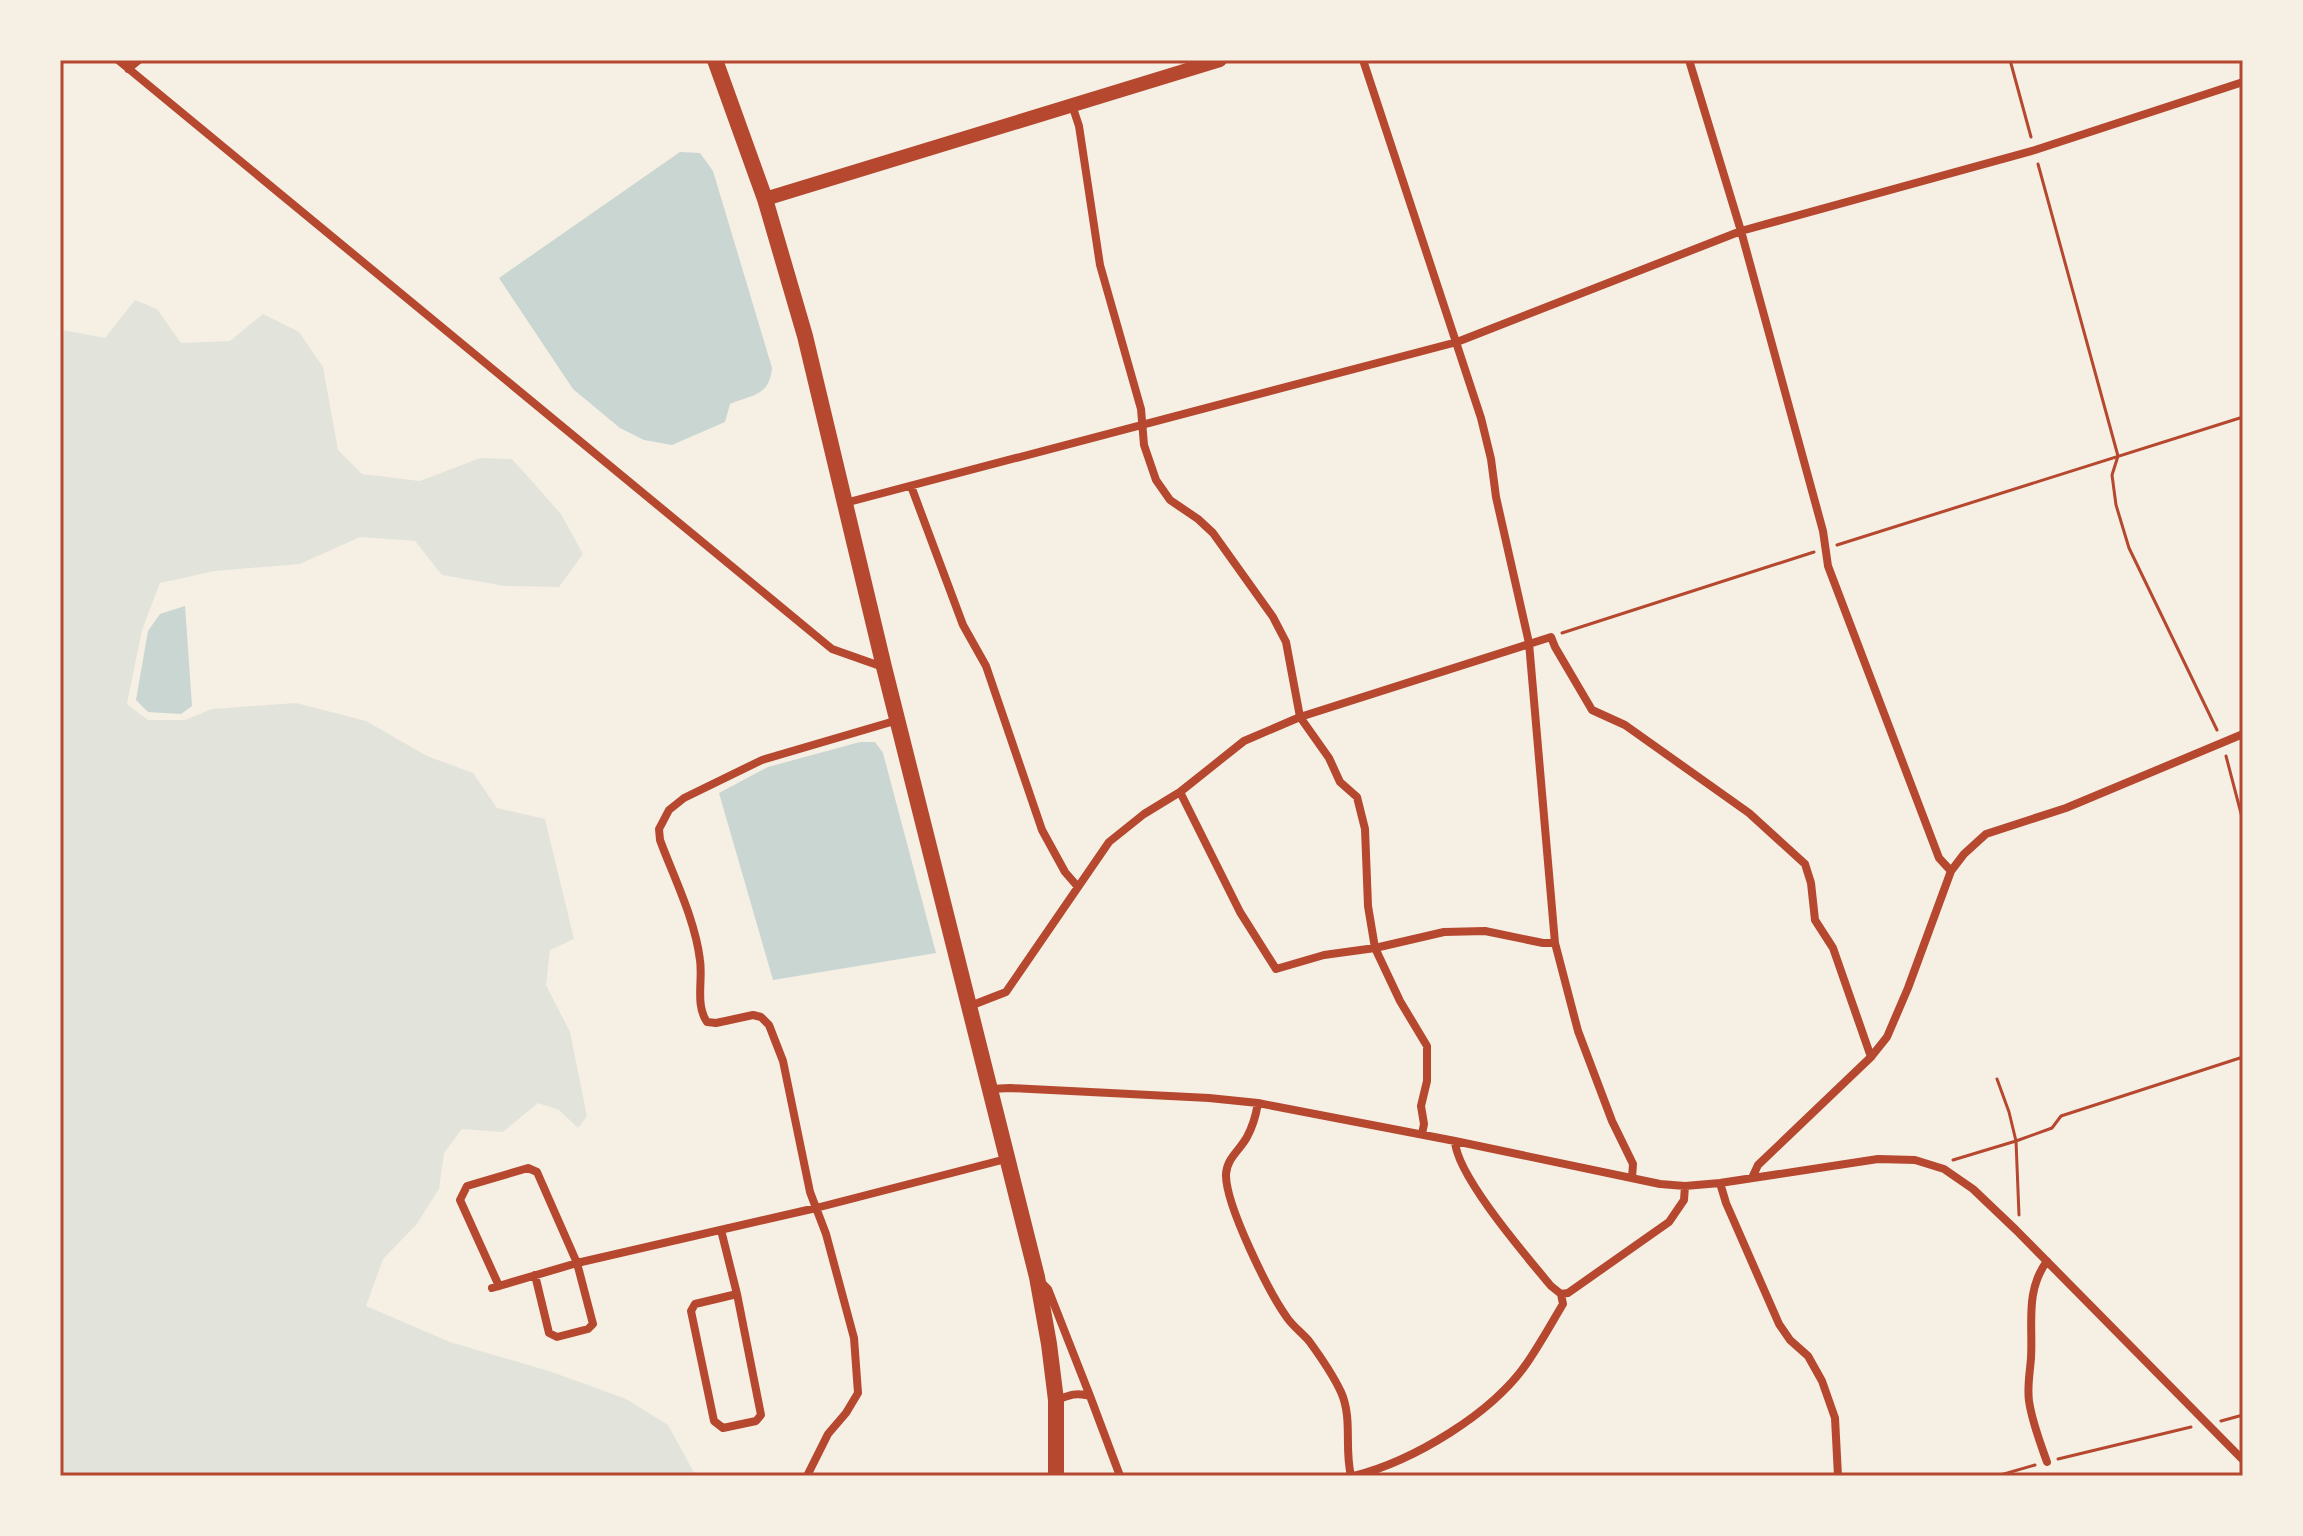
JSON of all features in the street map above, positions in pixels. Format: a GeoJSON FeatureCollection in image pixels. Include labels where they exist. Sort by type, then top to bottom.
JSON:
{"type":"FeatureCollection","features":[{"type":"Feature","properties":{"kind":"main road"},"geometry":{"type":"LineString","coordinates":[[715,60],[765,199],[805,336],[884,667],[1037,1277],[1056,1400],[1056,1476]]}},
{"type":"Feature","properties":{"kind":"main road"},"geometry":{"type":"LineString","coordinates":[[765,199],[1220,60]]}},
{"type":"Feature","properties":{"kind":"street"},"geometry":{"type":"LineString","coordinates":[[118,60],[832,649],[884,667]]}},
{"type":"Feature","properties":{"kind":"street"},"geometry":{"type":"LineString","coordinates":[[128,69],[139,60]]}},
{"type":"Feature","properties":{"kind":"street"},"geometry":{"type":"LineString","coordinates":[[1363,60],[1457,342],[1491,459],[1496,497],[1529,643],[1555,943],[1578,1031],[1612,1121],[1633,1164],[1632,1178]]}},
{"type":"Feature","properties":{"kind":"street"},"geometry":{"type":"LineString","coordinates":[[1689,60],[1741,231],[1823,531],[1828,566],[1939,858],[1951,871]]}},
{"type":"Feature","properties":{"kind":"street"},"geometry":{"type":"LineString","coordinates":[[845,503],[1457,342],[1741,231],[2035,150],[2243,82]]}},
{"type":"Feature","properties":{"kind":"street"},"geometry":{"type":"LineString","coordinates":[[1072,105],[1079,126],[1100,265],[1141,409],[1144,445],[1156,480],[1170,500],[1213,533],[1273,617],[1286,642],[1300,717],[1329,758],[1340,782],[1357,797],[1365,829],[1368,906],[1375,948],[1400,1001],[1427,1046],[1427,1081],[1421,1106],[1422,1134]]}},
{"type":"Feature","properties":{"kind":"street"},"geometry":{"type":"LineString","coordinates":[[911,486],[963,625],[986,666],[1042,830],[1065,872],[1078,887]]}},
{"type":"Feature","properties":{"kind":"street"},"geometry":{"type":"LineString","coordinates":[[970,1006],[1006,992],[1109,842],[1144,814],[1180,792],[1244,741],[1300,717],[1551,637],[1592,710],[1625,725],[1749,813],[1805,864],[1811,883],[1815,920],[1833,948],[1871,1057]]}},
{"type":"Feature","properties":{"kind":"street"},"geometry":{"type":"LineString","coordinates":[[807,1476],[828,1434],[858,1393],[854,1338],[826,1234],[810,1192],[783,1061],[769,1025],[761,1017],[753,1015],[716,1023],[707,1022],[702,1014],[701,963],[697,943],[660,840],[659,829],[669,810],[684,798],[762,760],[898,719]]}},
{"type":"Feature","properties":{"kind":"street"},"geometry":{"type":"LineString","coordinates":[[1752,1178],[1758,1165],[1871,1057],[1887,1037],[1951,871],[1986,834],[2066,808],[2243,734]]}},
{"type":"Feature","properties":{"kind":"street"},"geometry":{"type":"LineString","coordinates":[[1180,792],[1240,912],[1276,969],[1324,955],[1375,948],[1444,932],[1485,931],[1555,943]]}},
{"type":"Feature","properties":{"kind":"street"},"geometry":{"type":"LineString","coordinates":[[989,1089],[1144,1094],[1258,1103],[1660,1184],[1685,1186],[1878,1159],[1915,1160],[1944,1169],[1973,1189],[2243,1460]]}},
{"type":"Feature","properties":{"kind":"street"},"geometry":{"type":"LineString","coordinates":[[1258,1103],[1246,1140],[1229,1161],[1226,1175],[1229,1194],[1243,1233],[1280,1308],[1308,1340],[1340,1391],[1348,1413],[1347,1460],[1355,1476],[1378,1470],[1416,1453],[1483,1408],[1526,1365],[1563,1304],[1561,1294],[1551,1286],[1486,1204],[1455,1152],[1455,1141]]}},
{"type":"Feature","properties":{"kind":"street"},"geometry":{"type":"LineString","coordinates":[[535,1275],[549,1333],[557,1337],[588,1329],[593,1324],[577,1263],[537,1172],[528,1168],[467,1186],[460,1200],[496,1287],[535,1275],[577,1263],[816,1208],[1006,1159]]}},
{"type":"Feature","properties":{"kind":"street"},"geometry":{"type":"LineString","coordinates":[[1720,1183],[1779,1324],[1790,1340],[1808,1356],[1822,1381],[1835,1418],[1838,1476]]}},
{"type":"Feature","properties":{"kind":"street"},"geometry":{"type":"LineString","coordinates":[[1561,1294],[1568,1293],[1669,1222],[1684,1200],[1685,1186]]}},
{"type":"Feature","properties":{"kind":"street"},"geometry":{"type":"LineString","coordinates":[[721,1230],[737,1294],[761,1415],[756,1421],[723,1428],[714,1421],[691,1311],[695,1304],[737,1294]]}},
{"type":"Feature","properties":{"kind":"street"},"geometry":{"type":"LineString","coordinates":[[2047,1261],[2038,1273],[2030,1308],[2028,1389],[2032,1415],[2047,1462]]}},
{"type":"Feature","properties":{"kind":"street"},"geometry":{"type":"LineString","coordinates":[[1037,1277],[1048,1289],[1120,1476]]}},
{"type":"Feature","properties":{"kind":"street"},"geometry":{"type":"LineString","coordinates":[[1056,1400],[1071,1394],[1090,1396]]}},
{"type":"Feature","properties":{"kind":"path"},"geometry":{"type":"LineString","coordinates":[[2010,60],[2118,456],[2112,475],[2116,505],[2129,548],[2222,741],[2243,821]]}},
{"type":"Feature","properties":{"kind":"path"},"geometry":{"type":"LineString","coordinates":[[1551,637],[2243,417]]}},
{"type":"Feature","properties":{"kind":"path"},"geometry":{"type":"LineString","coordinates":[[1944,1169],[1954,1159],[2052,1128],[2061,1116],[2243,1057]]}},
{"type":"Feature","properties":{"kind":"path"},"geometry":{"type":"LineString","coordinates":[[1997,1079],[2016,1141],[2020,1223],[2016,1230]]}},
{"type":"Feature","properties":{"kind":"path"},"geometry":{"type":"LineString","coordinates":[[1997,1476],[2104,1446],[2243,1415]]}},
{"type":"Feature","properties":{"kind":"shaded area"},"geometry":{"type":"Polygon","coordinates":[[[680,152],[700,153],[713,171],[772,368],[764,389],[730,404],[725,422],[672,445],[644,440],[620,428],[573,389],[499,278],[680,152]]]}},
{"type":"Feature","properties":{"kind":"shaded area"},"geometry":{"type":"Polygon","coordinates":[[[135,300],[157,309],[181,343],[230,341],[263,314],[299,332],[323,367],[338,450],[362,474],[420,481],[480,458],[512,459],[561,514],[583,554],[559,587],[505,586],[442,575],[415,541],[360,537],[300,564],[215,571],[160,583],[142,630],[127,704],[148,720],[185,720],[212,709],[296,703],[366,721],[427,756],[473,773],[497,808],[545,819],[574,939],[550,950],[546,985],[570,1032],[587,1116],[578,1128],[559,1110],[538,1103],[503,1132],[462,1129],[444,1153],[439,1189],[416,1225],[383,1259],[366,1306],[450,1342],[552,1372],[626,1399],[668,1425],[696,1476],[60,1476],[60,317],[63,330],[105,338],[135,300]]]}},
{"type":"Feature","properties":{"kind":"shaded area"},"geometry":{"type":"Polygon","coordinates":[[[185,606],[192,706],[181,714],[148,712],[136,700],[148,631],[160,614],[185,606]]]}},
{"type":"Feature","properties":{"kind":"shaded area"},"geometry":{"type":"Polygon","coordinates":[[[860,742],[875,742],[883,753],[936,953],[773,980],[719,793],[768,767],[860,742]]]}}]}
